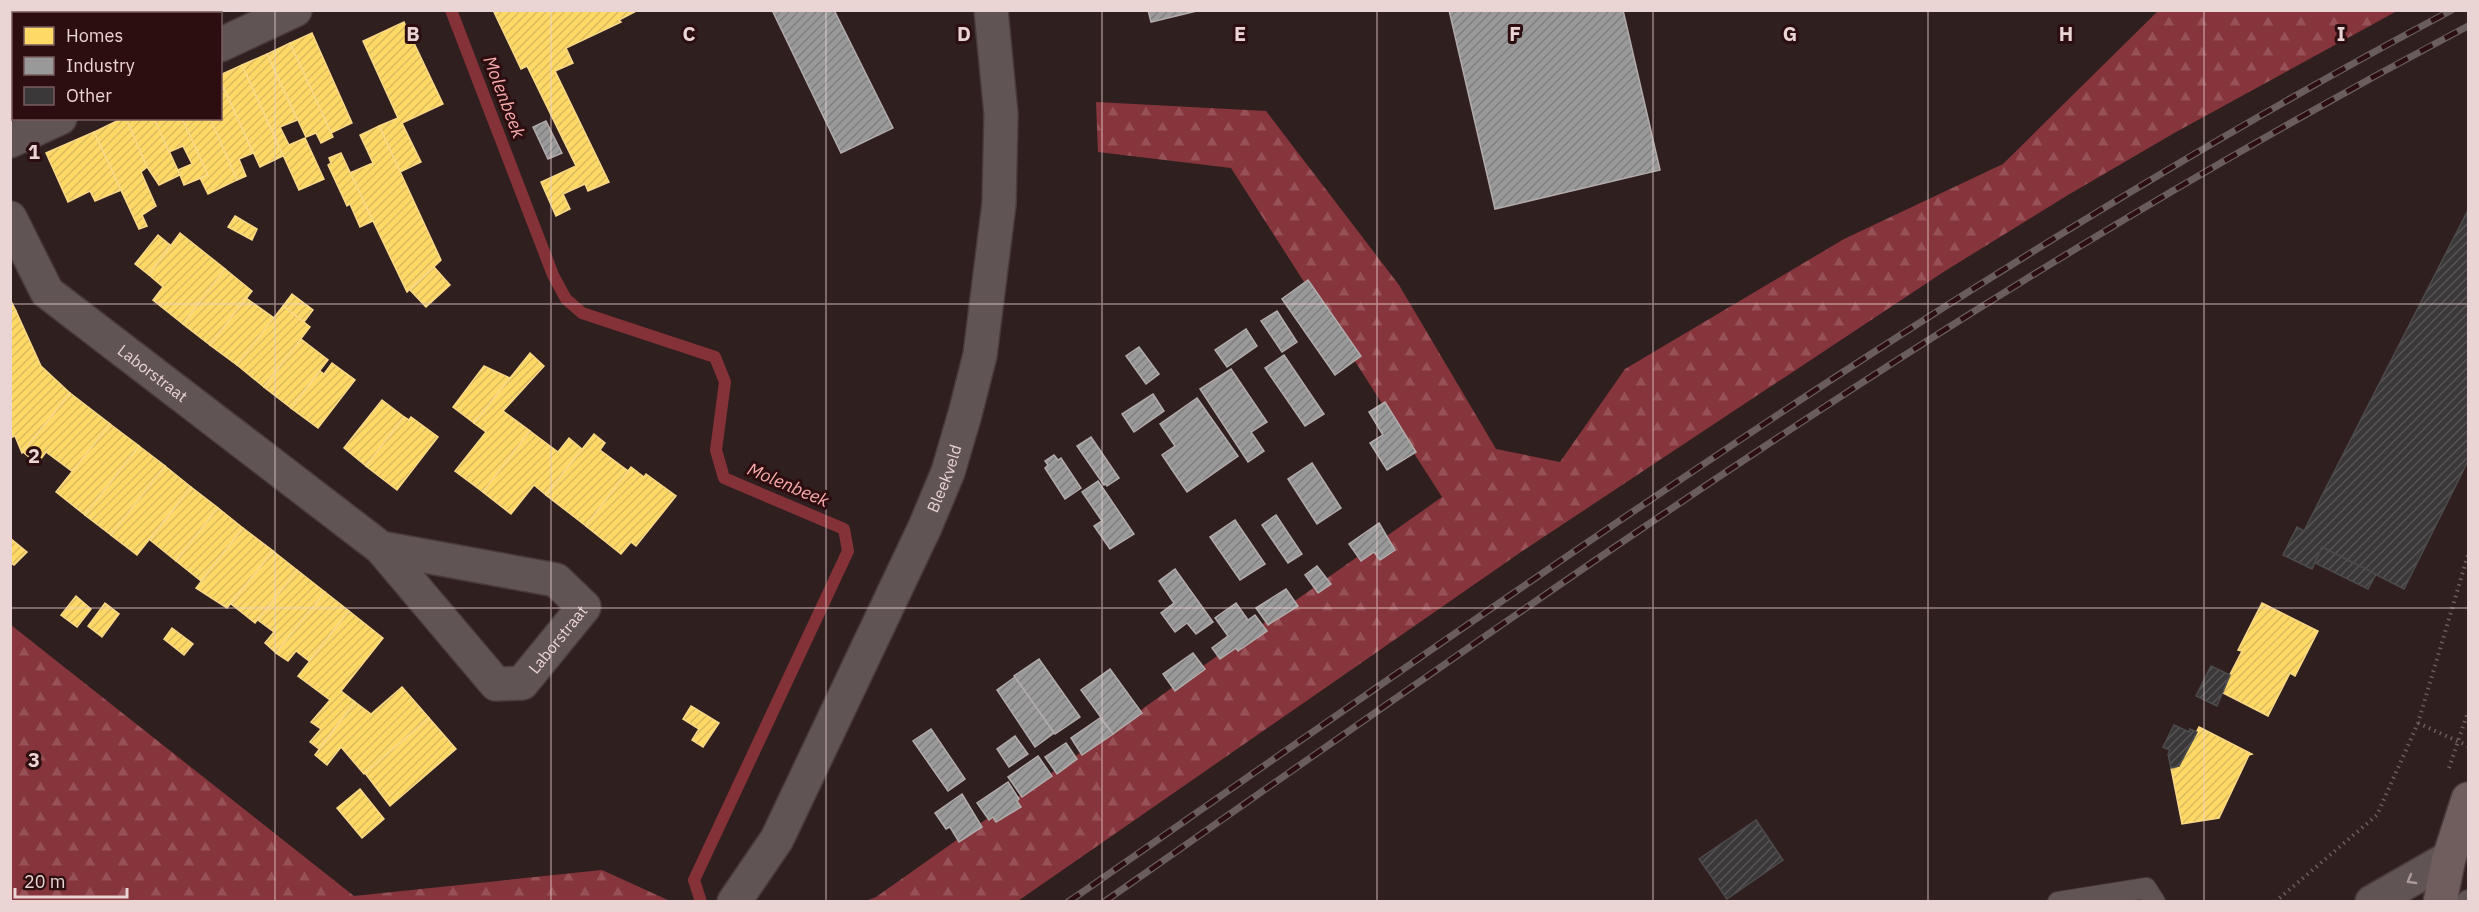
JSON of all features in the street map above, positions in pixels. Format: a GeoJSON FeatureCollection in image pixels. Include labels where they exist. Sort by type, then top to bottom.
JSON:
{"type":"FeatureCollection","features":[{"type":"Feature","properties":{"kind":"main road"},"geometry":{"type":"LineString","coordinates":[[2440,902],[2449,858],[2469,799]]}},
{"type":"Feature","properties":{"kind":"street"},"geometry":{"type":"LineString","coordinates":[[222,44],[295,10]]}},
{"type":"Feature","properties":{"kind":"street","name":"Bleekveld"},"geometry":{"type":"LineString","coordinates":[[734,902],[782,829],[925,527],[948,472],[962,426],[980,355],[999,204],[1001,114],[992,10]]}},
{"type":"Feature","properties":{"kind":"street"},"geometry":{"type":"LineString","coordinates":[[10,141],[56,120]]}},
{"type":"Feature","properties":{"kind":"street","name":"Laborstraat"},"geometry":{"type":"LineString","coordinates":[[10,218],[47,292],[381,548],[496,684],[522,683],[584,607],[556,580],[381,548]]}},
{"type":"Feature","properties":{"kind":"street"},"geometry":{"type":"LineString","coordinates":[[2372,902],[2449,858]]}},
{"type":"Feature","properties":{"kind":"lane"},"geometry":{"type":"LineString","coordinates":[[2058,902],[2146,888],[2155,902]]}},
{"type":"Feature","properties":{"kind":"path"},"geometry":{"type":"LineString","coordinates":[[2275,902],[2377,815],[2418,723],[2469,555]]}},
{"type":"Feature","properties":{"kind":"path"},"geometry":{"type":"LineString","coordinates":[[2418,723],[2469,746]]}},
{"type":"Feature","properties":{"kind":"green space"},"geometry":{"type":"Polygon","coordinates":[[[2158,11],[2397,11],[2176,132],[1945,271],[1521,552],[1018,901],[863,902],[876,897],[1442,497],[1231,168],[1098,152],[1096,102],[1266,111],[1399,285],[1496,449],[1560,462],[1625,369],[1844,239],[2003,164],[2158,11]]]}},
{"type":"Feature","properties":{"kind":"green space"},"geometry":{"type":"Polygon","coordinates":[[[11,625],[354,896],[602,870],[670,901],[11,901],[11,625]]]}},
{"type":"Feature","properties":{"kind":"building: Homes"},"geometry":{"type":"Polygon","coordinates":[[[63,10],[101,10],[102,12],[64,12],[63,10]]]}},
{"type":"Feature","properties":{"kind":"building: Homes"},"geometry":{"type":"Polygon","coordinates":[[[493,10],[638,10],[619,20],[621,22],[566,48],[573,63],[555,71],[609,182],[588,191],[585,184],[563,194],[570,209],[556,216],[541,182],[576,166],[527,66],[521,69],[493,10]]]}},
{"type":"Feature","properties":{"kind":"building: Homes"},"geometry":{"type":"Polygon","coordinates":[[[404,22],[443,104],[402,123],[421,162],[400,172],[379,126],[398,118],[363,41],[404,22]]]}},
{"type":"Feature","properties":{"kind":"building: Homes"},"geometry":{"type":"Polygon","coordinates":[[[312,33],[352,123],[331,133],[290,43],[312,33]]]}},
{"type":"Feature","properties":{"kind":"building: Homes"},"geometry":{"type":"Polygon","coordinates":[[[290,43],[333,137],[321,143],[316,133],[306,137],[267,54],[290,43]]]}},
{"type":"Feature","properties":{"kind":"building: Homes"},"geometry":{"type":"Polygon","coordinates":[[[267,54],[297,120],[280,127],[289,145],[305,138],[324,179],[299,190],[242,65],[267,54]]]}},
{"type":"Feature","properties":{"kind":"building: Homes"},"geometry":{"type":"Polygon","coordinates":[[[12,59],[12,106],[10,107],[10,60],[12,59]]]}},
{"type":"Feature","properties":{"kind":"building: Homes"},"geometry":{"type":"Polygon","coordinates":[[[242,65],[283,156],[260,167],[222,84],[222,74],[242,65]]]}},
{"type":"Feature","properties":{"kind":"building: Homes"},"geometry":{"type":"Polygon","coordinates":[[[222,84],[253,153],[239,159],[246,176],[237,180],[211,120],[222,120],[222,84]]]}},
{"type":"Feature","properties":{"kind":"building: Homes"},"geometry":{"type":"Polygon","coordinates":[[[119,120],[127,120],[147,167],[141,172],[156,206],[142,215],[147,226],[139,229],[94,132],[119,120]]]}},
{"type":"Feature","properties":{"kind":"building: Homes"},"geometry":{"type":"Polygon","coordinates":[[[127,120],[155,120],[180,175],[159,185],[147,167],[127,120]]]}},
{"type":"Feature","properties":{"kind":"building: Homes"},"geometry":{"type":"Polygon","coordinates":[[[155,120],[183,120],[208,175],[184,185],[178,170],[192,164],[183,146],[169,152],[155,120]]]}},
{"type":"Feature","properties":{"kind":"building: Homes"},"geometry":{"type":"Polygon","coordinates":[[[183,120],[211,120],[237,180],[208,194],[200,178],[208,175],[183,120]]]}},
{"type":"Feature","properties":{"kind":"building: Homes"},"geometry":{"type":"Polygon","coordinates":[[[379,126],[441,260],[407,292],[350,173],[373,163],[360,135],[379,126]]]}},
{"type":"Feature","properties":{"kind":"building: Homes"},"geometry":{"type":"Polygon","coordinates":[[[94,132],[121,190],[95,201],[90,191],[68,202],[46,153],[94,132]]]}},
{"type":"Feature","properties":{"kind":"building: Homes"},"geometry":{"type":"Polygon","coordinates":[[[341,153],[373,221],[360,227],[350,204],[347,206],[328,165],[331,163],[329,158],[341,153]]]}},
{"type":"Feature","properties":{"kind":"building: Homes"},"geometry":{"type":"Polygon","coordinates":[[[235,216],[257,229],[252,240],[228,227],[235,216]]]}},
{"type":"Feature","properties":{"kind":"building: Homes"},"geometry":{"type":"Polygon","coordinates":[[[180,233],[225,269],[183,324],[153,300],[163,287],[149,275],[180,233]]]}},
{"type":"Feature","properties":{"kind":"building: Homes"},"geometry":{"type":"Polygon","coordinates":[[[158,235],[170,245],[149,275],[135,264],[158,235]]]}},
{"type":"Feature","properties":{"kind":"building: Homes"},"geometry":{"type":"Polygon","coordinates":[[[434,267],[450,285],[426,307],[410,290],[434,267]]]}},
{"type":"Feature","properties":{"kind":"building: Homes"},"geometry":{"type":"Polygon","coordinates":[[[225,269],[252,291],[210,345],[183,324],[225,269]]]}},
{"type":"Feature","properties":{"kind":"building: Homes"},"geometry":{"type":"Polygon","coordinates":[[[292,294],[313,310],[304,322],[283,306],[292,294]]]}},
{"type":"Feature","properties":{"kind":"building: Homes"},"geometry":{"type":"Polygon","coordinates":[[[246,298],[274,318],[237,365],[210,345],[246,298]]]}},
{"type":"Feature","properties":{"kind":"building: Homes"},"geometry":{"type":"Polygon","coordinates":[[[10,299],[16,311],[10,314],[10,299]]]}},
{"type":"Feature","properties":{"kind":"building: Homes"},"geometry":{"type":"Polygon","coordinates":[[[283,306],[310,327],[264,387],[237,365],[283,306]]]}},
{"type":"Feature","properties":{"kind":"building: Homes"},"geometry":{"type":"Polygon","coordinates":[[[16,311],[41,366],[70,393],[22,453],[15,436],[10,438],[10,314],[16,311]]]}},
{"type":"Feature","properties":{"kind":"building: Homes"},"geometry":{"type":"Polygon","coordinates":[[[301,339],[328,360],[291,408],[264,387],[301,339]]]}},
{"type":"Feature","properties":{"kind":"building: Homes"},"geometry":{"type":"Polygon","coordinates":[[[530,353],[544,366],[503,411],[530,431],[483,492],[455,471],[486,432],[474,423],[530,353]]]}},
{"type":"Feature","properties":{"kind":"building: Homes"},"geometry":{"type":"Polygon","coordinates":[[[332,363],[355,380],[318,428],[291,408],[320,371],[324,374],[332,363]]]}},
{"type":"Feature","properties":{"kind":"building: Homes"},"geometry":{"type":"Polygon","coordinates":[[[484,366],[510,378],[474,423],[453,407],[484,366]]]}},
{"type":"Feature","properties":{"kind":"building: Homes"},"geometry":{"type":"Polygon","coordinates":[[[70,393],[110,424],[73,472],[46,452],[37,464],[23,452],[70,393]]]}},
{"type":"Feature","properties":{"kind":"building: Homes"},"geometry":{"type":"Polygon","coordinates":[[[382,400],[404,417],[366,466],[344,448],[382,400]]]}},
{"type":"Feature","properties":{"kind":"building: Homes"},"geometry":{"type":"Polygon","coordinates":[[[404,417],[409,420],[411,417],[438,437],[397,490],[366,466],[404,417]]]}},
{"type":"Feature","properties":{"kind":"building: Homes"},"geometry":{"type":"Polygon","coordinates":[[[110,424],[139,446],[85,515],[56,492],[110,424]]]}},
{"type":"Feature","properties":{"kind":"building: Homes"},"geometry":{"type":"Polygon","coordinates":[[[530,431],[558,452],[569,438],[582,449],[546,495],[534,485],[511,514],[483,492],[530,431]]]}},
{"type":"Feature","properties":{"kind":"building: Homes"},"geometry":{"type":"Polygon","coordinates":[[[594,434],[605,443],[600,450],[628,471],[586,526],[546,495],[594,434]]]}},
{"type":"Feature","properties":{"kind":"building: Homes"},"geometry":{"type":"Polygon","coordinates":[[[139,446],[165,466],[111,535],[85,515],[139,446]]]}},
{"type":"Feature","properties":{"kind":"building: Homes"},"geometry":{"type":"Polygon","coordinates":[[[165,466],[191,487],[137,555],[111,535],[165,466]]]}},
{"type":"Feature","properties":{"kind":"building: Homes"},"geometry":{"type":"Polygon","coordinates":[[[631,467],[644,477],[646,474],[676,496],[636,546],[631,542],[621,554],[586,526],[631,467]]]}},
{"type":"Feature","properties":{"kind":"building: Homes"},"geometry":{"type":"Polygon","coordinates":[[[191,487],[218,508],[176,561],[150,540],[191,487]]]}},
{"type":"Feature","properties":{"kind":"building: Homes"},"geometry":{"type":"Polygon","coordinates":[[[218,508],[243,528],[201,581],[176,561],[218,508]]]}},
{"type":"Feature","properties":{"kind":"building: Homes"},"geometry":{"type":"Polygon","coordinates":[[[243,528],[273,551],[227,608],[196,588],[243,528]]]}},
{"type":"Feature","properties":{"kind":"building: Homes"},"geometry":{"type":"Polygon","coordinates":[[[10,538],[27,552],[14,565],[10,562],[10,538]]]}},
{"type":"Feature","properties":{"kind":"building: Homes"},"geometry":{"type":"Polygon","coordinates":[[[273,551],[297,570],[255,623],[231,604],[273,551]]]}},
{"type":"Feature","properties":{"kind":"building: Homes"},"geometry":{"type":"Polygon","coordinates":[[[297,570],[325,592],[276,653],[265,643],[274,632],[258,620],[297,570]]]}},
{"type":"Feature","properties":{"kind":"building: Homes"},"geometry":{"type":"Polygon","coordinates":[[[325,592],[349,611],[309,661],[296,651],[288,661],[276,653],[325,592]]]}},
{"type":"Feature","properties":{"kind":"building: Homes"},"geometry":{"type":"Polygon","coordinates":[[[76,596],[91,609],[77,627],[61,615],[76,596]]]}},
{"type":"Feature","properties":{"kind":"building: Homes"},"geometry":{"type":"Polygon","coordinates":[[[105,603],[119,614],[102,637],[88,626],[105,603]]]}},
{"type":"Feature","properties":{"kind":"building: Homes"},"geometry":{"type":"Polygon","coordinates":[[[2262,603],[2318,631],[2295,676],[2290,673],[2268,716],[2221,692],[2242,651],[2238,650],[2262,603]]]}},
{"type":"Feature","properties":{"kind":"building: Homes"},"geometry":{"type":"Polygon","coordinates":[[[349,611],[383,638],[341,691],[355,702],[319,749],[310,742],[321,729],[311,722],[330,700],[298,676],[349,611]]]}},
{"type":"Feature","properties":{"kind":"building: Homes"},"geometry":{"type":"Polygon","coordinates":[[[172,628],[193,644],[184,655],[164,639],[172,628]]]}},
{"type":"Feature","properties":{"kind":"building: Homes"},"geometry":{"type":"Polygon","coordinates":[[[402,687],[429,718],[364,774],[341,747],[327,765],[315,755],[355,702],[371,714],[402,687]]]}},
{"type":"Feature","properties":{"kind":"building: Homes"},"geometry":{"type":"Polygon","coordinates":[[[691,706],[719,723],[703,747],[692,740],[699,729],[683,719],[691,706]]]}},
{"type":"Feature","properties":{"kind":"building: Homes"},"geometry":{"type":"Polygon","coordinates":[[[429,718],[456,749],[390,806],[365,773],[429,718]]]}},
{"type":"Feature","properties":{"kind":"building: Homes"},"geometry":{"type":"Polygon","coordinates":[[[2199,727],[2252,754],[2249,755],[2219,818],[2182,824],[2171,768],[2179,766],[2199,727]]]}},
{"type":"Feature","properties":{"kind":"building: Homes"},"geometry":{"type":"Polygon","coordinates":[[[360,789],[384,819],[362,838],[337,808],[360,789]]]}},
{"type":"Feature","properties":{"kind":"building: Industry"},"geometry":{"type":"Polygon","coordinates":[[[772,10],[834,10],[893,128],[841,153],[772,10]]]}},
{"type":"Feature","properties":{"kind":"building: Industry"},"geometry":{"type":"Polygon","coordinates":[[[1148,10],[1201,10],[1151,22],[1148,10]]]}},
{"type":"Feature","properties":{"kind":"building: Industry"},"geometry":{"type":"Polygon","coordinates":[[[1449,10],[1623,10],[1660,170],[1495,209],[1449,10]]]}},
{"type":"Feature","properties":{"kind":"building: Industry"},"geometry":{"type":"Polygon","coordinates":[[[546,121],[562,153],[548,159],[533,127],[546,121]]]}},
{"type":"Feature","properties":{"kind":"building: Industry"},"geometry":{"type":"Polygon","coordinates":[[[1308,280],[1361,356],[1335,375],[1282,299],[1308,280]]]}},
{"type":"Feature","properties":{"kind":"building: Industry"},"geometry":{"type":"Polygon","coordinates":[[[1277,311],[1297,342],[1282,352],[1261,321],[1277,311]]]}},
{"type":"Feature","properties":{"kind":"building: Industry"},"geometry":{"type":"Polygon","coordinates":[[[1246,329],[1257,346],[1227,367],[1215,350],[1246,329]]]}},
{"type":"Feature","properties":{"kind":"building: Industry"},"geometry":{"type":"Polygon","coordinates":[[[1139,347],[1159,374],[1146,384],[1126,356],[1139,347]]]}},
{"type":"Feature","properties":{"kind":"building: Industry"},"geometry":{"type":"Polygon","coordinates":[[[1284,355],[1324,414],[1305,426],[1265,368],[1284,355]]]}},
{"type":"Feature","properties":{"kind":"building: Industry"},"geometry":{"type":"Polygon","coordinates":[[[1231,369],[1267,422],[1251,432],[1264,451],[1248,462],[1200,389],[1231,369]]]}},
{"type":"Feature","properties":{"kind":"building: Industry"},"geometry":{"type":"Polygon","coordinates":[[[1153,394],[1164,411],[1134,432],[1122,414],[1153,394]]]}},
{"type":"Feature","properties":{"kind":"building: Industry"},"geometry":{"type":"Polygon","coordinates":[[[1197,398],[1238,456],[1187,492],[1162,455],[1175,446],[1160,424],[1197,398]]]}},
{"type":"Feature","properties":{"kind":"building: Industry"},"geometry":{"type":"Polygon","coordinates":[[[1385,402],[1416,452],[1387,470],[1370,443],[1383,435],[1369,412],[1385,402]]]}},
{"type":"Feature","properties":{"kind":"building: Industry"},"geometry":{"type":"Polygon","coordinates":[[[1091,437],[1119,478],[1107,486],[1077,446],[1091,437]]]}},
{"type":"Feature","properties":{"kind":"building: Industry"},"geometry":{"type":"Polygon","coordinates":[[[1054,455],[1058,460],[1061,458],[1081,488],[1065,499],[1045,468],[1048,465],[1045,461],[1054,455]]]}},
{"type":"Feature","properties":{"kind":"building: Industry"},"geometry":{"type":"Polygon","coordinates":[[[1312,463],[1341,508],[1317,524],[1288,479],[1312,463]]]}},
{"type":"Feature","properties":{"kind":"building: Industry"},"geometry":{"type":"Polygon","coordinates":[[[1098,481],[1134,534],[1110,549],[1094,526],[1102,521],[1082,492],[1098,481]]]}},
{"type":"Feature","properties":{"kind":"building: Industry"},"geometry":{"type":"Polygon","coordinates":[[[1276,515],[1302,554],[1288,563],[1262,525],[1276,515]]]}},
{"type":"Feature","properties":{"kind":"building: Industry"},"geometry":{"type":"Polygon","coordinates":[[[1235,520],[1265,564],[1240,580],[1210,537],[1235,520]]]}},
{"type":"Feature","properties":{"kind":"building: Industry"},"geometry":{"type":"Polygon","coordinates":[[[1379,523],[1395,550],[1380,560],[1374,552],[1361,561],[1349,544],[1379,523]]]}},
{"type":"Feature","properties":{"kind":"building: Industry"},"geometry":{"type":"Polygon","coordinates":[[[1317,566],[1331,584],[1318,593],[1305,575],[1317,566]]]}},
{"type":"Feature","properties":{"kind":"building: Industry"},"geometry":{"type":"Polygon","coordinates":[[[1175,569],[1213,622],[1196,634],[1187,623],[1175,632],[1161,613],[1174,603],[1159,581],[1175,569]]]}},
{"type":"Feature","properties":{"kind":"building: Industry"},"geometry":{"type":"Polygon","coordinates":[[[1286,589],[1298,606],[1268,625],[1256,608],[1286,589]]]}},
{"type":"Feature","properties":{"kind":"building: Industry"},"geometry":{"type":"Polygon","coordinates":[[[1236,603],[1248,620],[1255,615],[1267,631],[1238,651],[1236,648],[1220,659],[1212,648],[1228,636],[1215,618],[1236,603]]]}},
{"type":"Feature","properties":{"kind":"building: Industry"},"geometry":{"type":"Polygon","coordinates":[[[1193,653],[1205,669],[1175,691],[1163,674],[1193,653]]]}},
{"type":"Feature","properties":{"kind":"building: Industry"},"geometry":{"type":"Polygon","coordinates":[[[1039,659],[1080,717],[1055,734],[1014,676],[1039,659]]]}},
{"type":"Feature","properties":{"kind":"building: Industry"},"geometry":{"type":"Polygon","coordinates":[[[1110,669],[1142,713],[1113,734],[1081,690],[1110,669]]]}},
{"type":"Feature","properties":{"kind":"building: Industry"},"geometry":{"type":"Polygon","coordinates":[[[1015,677],[1054,733],[1035,747],[997,690],[1015,677]]]}},
{"type":"Feature","properties":{"kind":"building: Industry"},"geometry":{"type":"Polygon","coordinates":[[[1100,718],[1113,734],[1082,755],[1071,738],[1100,718]]]}},
{"type":"Feature","properties":{"kind":"building: Industry"},"geometry":{"type":"Polygon","coordinates":[[[931,729],[965,779],[948,791],[913,741],[931,729]]]}},
{"type":"Feature","properties":{"kind":"building: Industry"},"geometry":{"type":"Polygon","coordinates":[[[1015,736],[1028,754],[1009,767],[997,749],[1015,736]]]}},
{"type":"Feature","properties":{"kind":"building: Industry"},"geometry":{"type":"Polygon","coordinates":[[[1066,743],[1077,759],[1057,774],[1045,757],[1066,743]]]}},
{"type":"Feature","properties":{"kind":"building: Industry"},"geometry":{"type":"Polygon","coordinates":[[[1038,756],[1052,776],[1022,797],[1008,777],[1038,756]]]}},
{"type":"Feature","properties":{"kind":"building: Industry"},"geometry":{"type":"Polygon","coordinates":[[[1008,782],[1019,799],[1017,801],[1021,807],[996,822],[993,817],[989,820],[977,803],[1008,782]]]}},
{"type":"Feature","properties":{"kind":"building: Industry"},"geometry":{"type":"Polygon","coordinates":[[[962,794],[982,827],[959,842],[950,827],[946,829],[935,813],[962,794]]]}},
{"type":"Feature","properties":{"kind":"building: Other"},"geometry":{"type":"Polygon","coordinates":[[[121,10],[173,10],[170,12],[122,12],[121,10]]]}},
{"type":"Feature","properties":{"kind":"building: Other"},"geometry":{"type":"Polygon","coordinates":[[[2468,210],[2468,461],[2404,589],[2322,547],[2312,569],[2283,555],[2297,527],[2304,531],[2468,210]]]}},
{"type":"Feature","properties":{"kind":"building: Other"},"geometry":{"type":"Polygon","coordinates":[[[2322,547],[2376,574],[2368,589],[2315,563],[2322,547]]]}},
{"type":"Feature","properties":{"kind":"building: Other"},"geometry":{"type":"Polygon","coordinates":[[[2211,666],[2230,675],[2217,706],[2196,696],[2211,666]]]}},
{"type":"Feature","properties":{"kind":"building: Other"},"geometry":{"type":"Polygon","coordinates":[[[2174,725],[2189,732],[2190,729],[2197,732],[2179,766],[2171,768],[2168,754],[2170,750],[2163,747],[2174,725]]]}},
{"type":"Feature","properties":{"kind":"building: Other"},"geometry":{"type":"Polygon","coordinates":[[[1756,820],[1783,860],[1727,899],[1699,859],[1756,820]]]}},
{"type":"Feature","properties":{"kind":"waterway","name":"Molenbeek"},"geometry":{"type":"LineString","coordinates":[[451,10],[553,275],[566,299],[582,313],[715,357],[725,382],[716,450],[724,478],[844,529],[848,551],[694,880],[701,902]]}},
{"type":"Feature","properties":{"kind":"railway"},"geometry":{"type":"LineString","coordinates":[[1068,902],[1576,550],[1747,435],[1920,323],[2094,214],[2272,109],[2452,10]]}},
{"type":"Feature","properties":{"kind":"railway"},"geometry":{"type":"LineString","coordinates":[[1104,902],[1559,585],[1789,430],[2133,214],[2299,118],[2468,26]]}}]}
